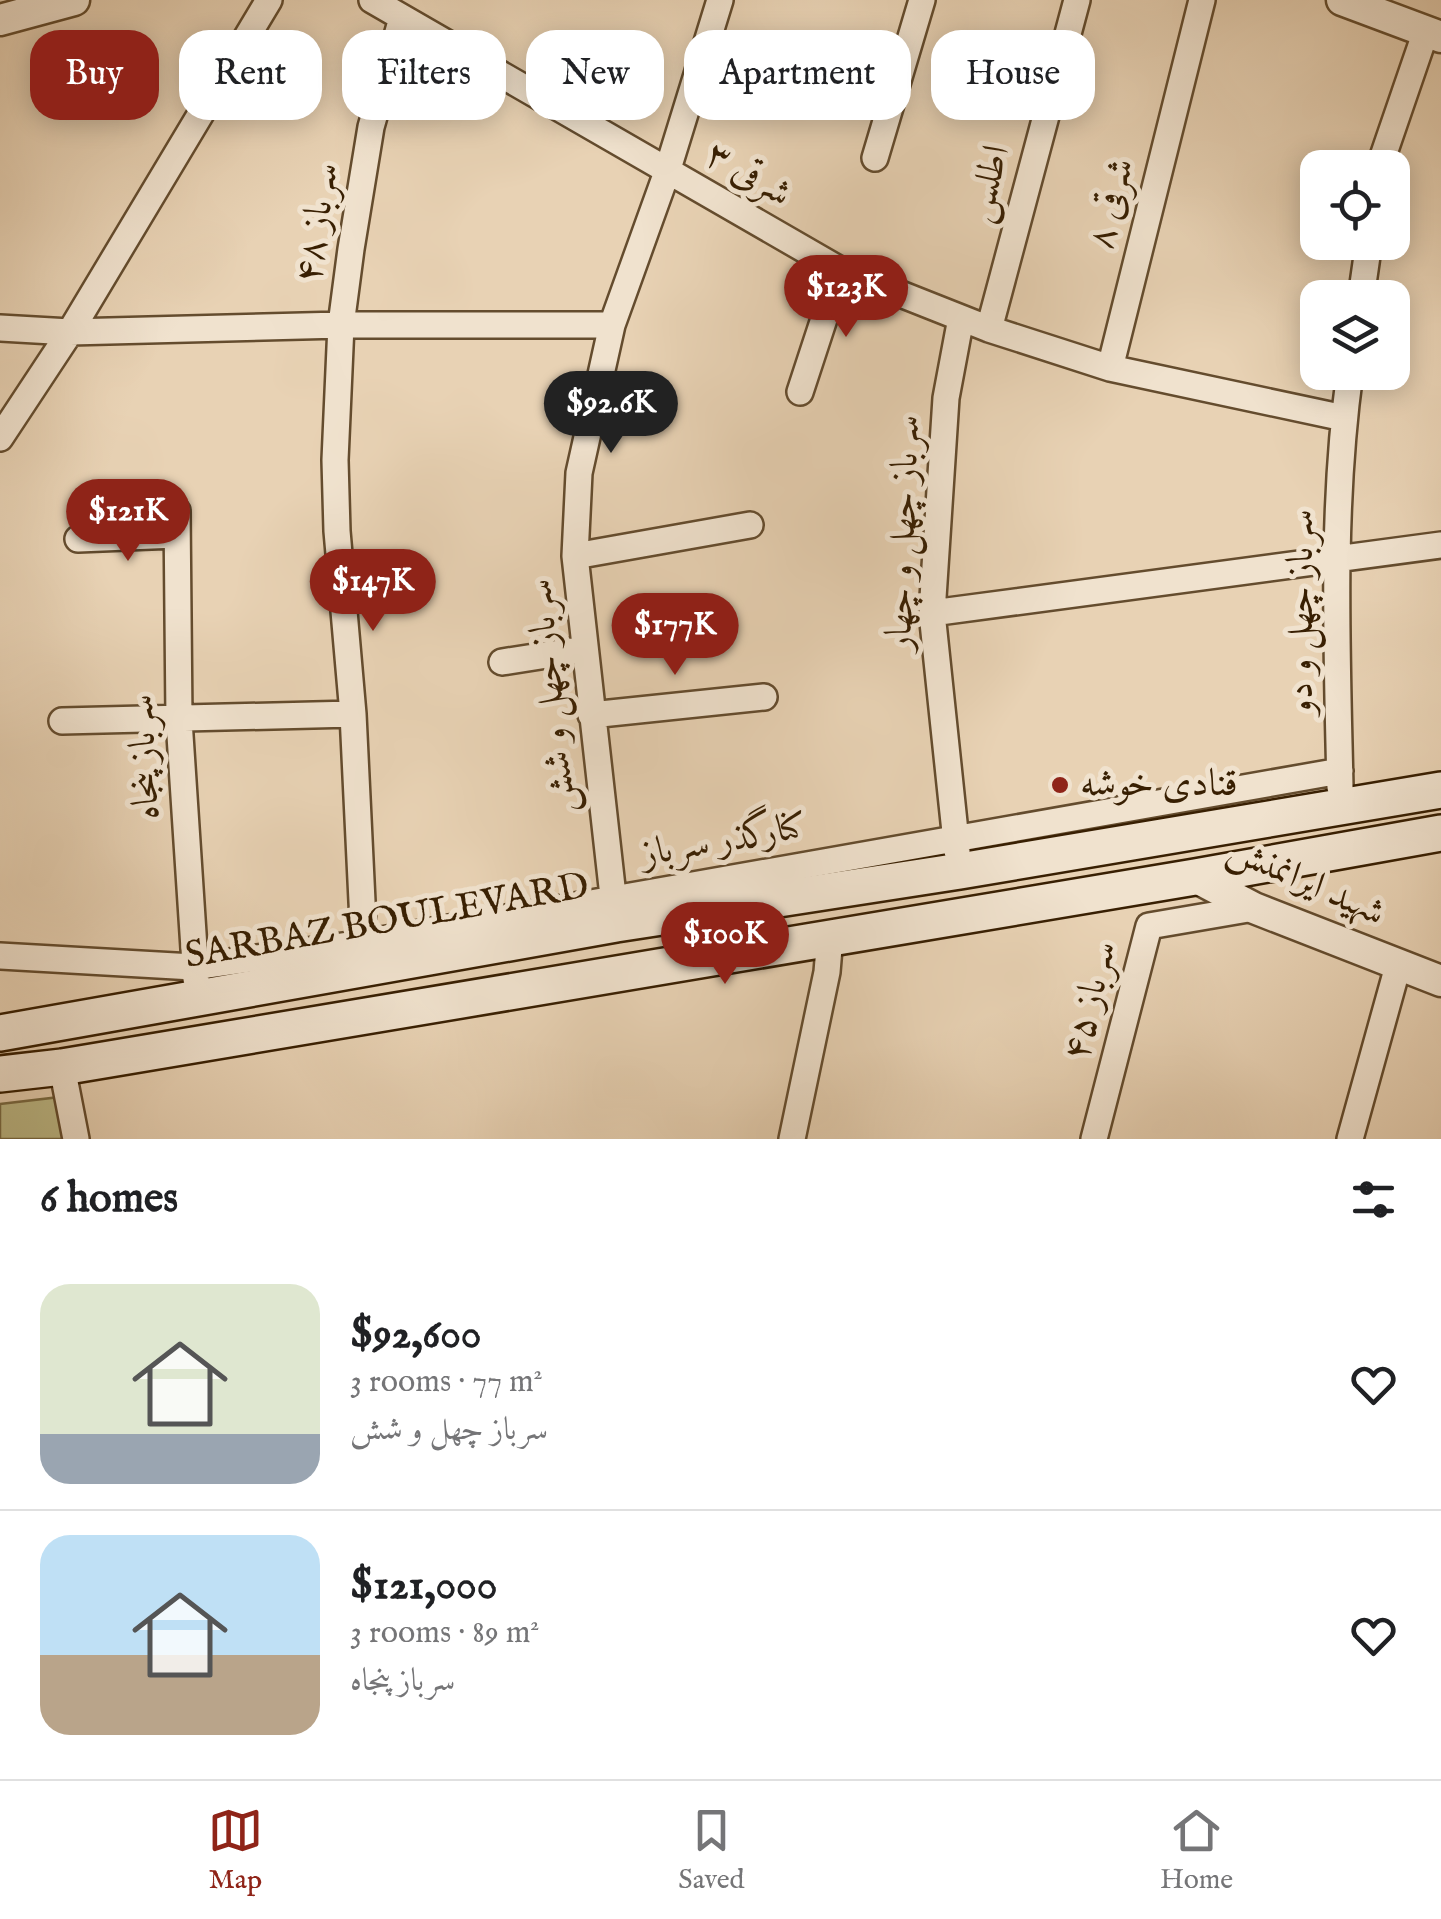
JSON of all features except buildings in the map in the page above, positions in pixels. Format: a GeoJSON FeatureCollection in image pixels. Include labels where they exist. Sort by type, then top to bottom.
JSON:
{"type":"FeatureCollection","features":[{"type":"Feature","properties":{"kind":"main road","name":"SARBAZ BOULEVARD"},"geometry":{"type":"LineString","coordinates":[[0,1033],[196,983],[614,911],[958,855],[1341,807],[1441,790]]}},
{"type":"Feature","properties":{"kind":"main road"},"geometry":{"type":"LineString","coordinates":[[0,1074],[1441,833]]}},
{"type":"Feature","properties":{"kind":"street"},"geometry":{"type":"LineString","coordinates":[[0,20],[74,0]]}},
{"type":"Feature","properties":{"kind":"street"},"geometry":{"type":"LineString","coordinates":[[0,438],[70,332],[269,0]]}},
{"type":"Feature","properties":{"kind":"street","name":"شرقی ۳"},"geometry":{"type":"LineString","coordinates":[[372,0],[840,270],[989,329],[1110,368],[1344,418]]}},
{"type":"Feature","properties":{"kind":"street","name":"سرباز چهل و شش"},"geometry":{"type":"LineString","coordinates":[[614,911],[575,556],[579,473],[612,325],[667,172],[720,0]]}},
{"type":"Feature","properties":{"kind":"street"},"geometry":{"type":"LineString","coordinates":[[874,158],[922,0]]}},
{"type":"Feature","properties":{"kind":"street","name":"اطلس"},"geometry":{"type":"LineString","coordinates":[[989,329],[1076,0]]}},
{"type":"Feature","properties":{"kind":"street","name":"۸ شرقی"},"geometry":{"type":"LineString","coordinates":[[1110,368],[1202,0]]}},
{"type":"Feature","properties":{"kind":"street"},"geometry":{"type":"LineString","coordinates":[[1342,0],[1434,34],[1387,150]]}},
{"type":"Feature","properties":{"kind":"street","name":"سرباز ۴۸"},"geometry":{"type":"LineString","coordinates":[[364,943],[353,714],[336,530],[335,460],[341,325],[371,127],[402,18]]}},
{"type":"Feature","properties":{"kind":"street"},"geometry":{"type":"LineString","coordinates":[[800,392],[840,270]]}},
{"type":"Feature","properties":{"kind":"street","name":"سرباز چهل و چهار"},"geometry":{"type":"LineString","coordinates":[[958,855],[932,613],[946,398],[961,318]]}},
{"type":"Feature","properties":{"kind":"street"},"geometry":{"type":"LineString","coordinates":[[0,328],[70,332],[341,325],[612,325]]}},
{"type":"Feature","properties":{"kind":"street","name":"سرباز چهل و دو"},"geometry":{"type":"LineString","coordinates":[[1341,807],[1336,561],[1348,390]]}},
{"type":"Feature","properties":{"kind":"street","name":"سرباز پنجاه"},"geometry":{"type":"LineString","coordinates":[[78,538],[176,523],[179,720],[196,983]]}},
{"type":"Feature","properties":{"kind":"street"},"geometry":{"type":"LineString","coordinates":[[575,556],[750,525]]}},
{"type":"Feature","properties":{"kind":"street"},"geometry":{"type":"LineString","coordinates":[[932,613],[1441,545]]}},
{"type":"Feature","properties":{"kind":"street"},"geometry":{"type":"LineString","coordinates":[[502,662],[585,649]]}},
{"type":"Feature","properties":{"kind":"street"},"geometry":{"type":"LineString","coordinates":[[591,714],[764,697]]}},
{"type":"Feature","properties":{"kind":"street"},"geometry":{"type":"LineString","coordinates":[[62,721],[353,714]]}},
{"type":"Feature","properties":{"kind":"street"},"geometry":{"type":"LineString","coordinates":[[958,855],[1340,772]]}},
{"type":"Feature","properties":{"kind":"street","name":"شهید ایرانمنش"},"geometry":{"type":"LineString","coordinates":[[1195,877],[1254,908],[1441,981]]}},
{"type":"Feature","properties":{"kind":"street","name":"سرباز ۴۵"},"geometry":{"type":"LineString","coordinates":[[1094,1139],[1149,926],[1254,908]]}},
{"type":"Feature","properties":{"kind":"street","name":"کنارگذر سرباز"},"geometry":{"type":"LineString","coordinates":[[0,956],[196,983],[364,943],[614,911]]}},
{"type":"Feature","properties":{"kind":"street"},"geometry":{"type":"LineString","coordinates":[[792,1139],[827,972],[830,936]]}},
{"type":"Feature","properties":{"kind":"street"},"geometry":{"type":"LineString","coordinates":[[1350,1139],[1398,966]]}},
{"type":"Feature","properties":{"kind":"street"},"geometry":{"type":"LineString","coordinates":[[62,1066],[76,1139]]}},
{"type":"Feature","properties":{"kind":"shaded area"},"geometry":{"type":"Polygon","coordinates":[[[60,1097],[67,1139],[0,1139],[0,1104],[60,1097]]]}},
{"type":"Feature","properties":{"kind":"place","name":"قنادی خوشه"},"geometry":{"type":"Point","coordinates":[1060,785]}}]}
